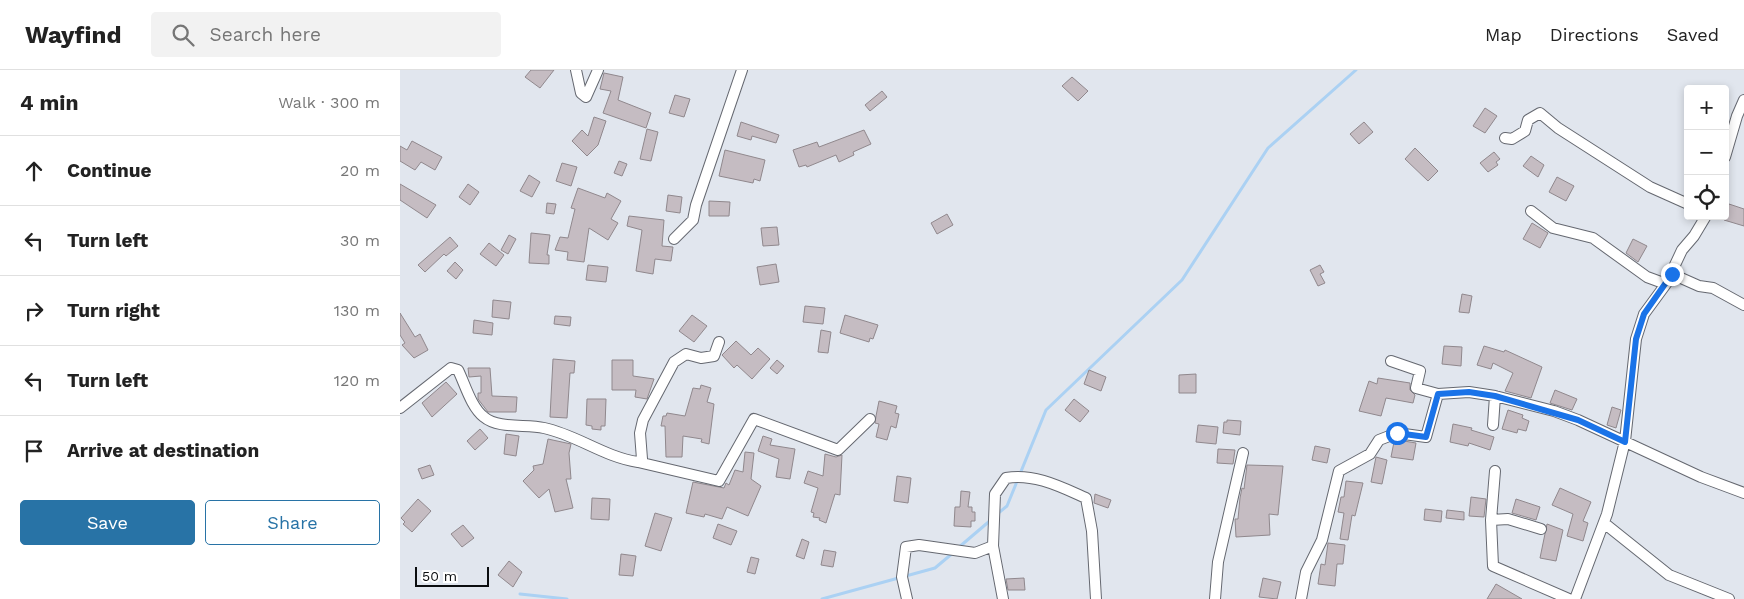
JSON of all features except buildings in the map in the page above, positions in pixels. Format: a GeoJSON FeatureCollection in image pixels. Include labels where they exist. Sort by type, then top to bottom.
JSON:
{"type":"FeatureCollection","features":[{"type":"Feature","properties":{"kind":"street"},"geometry":{"type":"LineString","coordinates":[[576,70],[581,93],[586,97],[598,70]]}},
{"type":"Feature","properties":{"kind":"street"},"geometry":{"type":"LineString","coordinates":[[674,239],[693,220],[696,205],[742,70]]}},
{"type":"Feature","properties":{"kind":"street"},"geometry":{"type":"LineString","coordinates":[[1729,142],[1736,116],[1744,100]]}},
{"type":"Feature","properties":{"kind":"street"},"geometry":{"type":"LineString","coordinates":[[1505,138],[1512,139],[1525,131],[1528,120],[1540,113],[1558,128],[1650,187],[1684,202]]}},
{"type":"Feature","properties":{"kind":"street"},"geometry":{"type":"LineString","coordinates":[[1531,211],[1553,228],[1593,238],[1633,269],[1666,284]]}},
{"type":"Feature","properties":{"kind":"street"},"geometry":{"type":"LineString","coordinates":[[1575,599],[1604,522],[1625,442],[1636,339],[1644,314],[1666,284],[1682,250],[1703,220]]}},
{"type":"Feature","properties":{"kind":"street"},"geometry":{"type":"LineString","coordinates":[[1672,274],[1699,286],[1713,288],[1744,306]]}},
{"type":"Feature","properties":{"kind":"street"},"geometry":{"type":"LineString","coordinates":[[638,462],[642,459],[640,433],[643,420],[674,362],[686,354],[700,358],[714,356],[719,342]]}},
{"type":"Feature","properties":{"kind":"street"},"geometry":{"type":"LineString","coordinates":[[1392,361],[1420,371],[1416,388],[1438,394],[1469,392],[1495,396],[1578,420],[1701,477],[1744,493]]}},
{"type":"Feature","properties":{"kind":"street"},"geometry":{"type":"LineString","coordinates":[[400,408],[451,368],[458,370],[475,406],[484,418],[496,423],[545,428],[607,455],[719,481],[754,419],[838,450],[870,419]]}},
{"type":"Feature","properties":{"kind":"street"},"geometry":{"type":"LineString","coordinates":[[1301,599],[1306,572],[1322,540],[1340,471],[1370,454],[1379,440],[1397,433],[1426,437],[1438,394]]}},
{"type":"Feature","properties":{"kind":"street"},"geometry":{"type":"LineString","coordinates":[[1493,425],[1495,396]]}},
{"type":"Feature","properties":{"kind":"street"},"geometry":{"type":"LineString","coordinates":[[1215,599],[1218,562],[1243,453]]}},
{"type":"Feature","properties":{"kind":"street"},"geometry":{"type":"LineString","coordinates":[[1495,471],[1491,520],[1493,566],[1569,599]]}},
{"type":"Feature","properties":{"kind":"street"},"geometry":{"type":"LineString","coordinates":[[1003,599],[993,546],[995,494],[1006,478],[1019,476],[1054,484],[1086,498],[1092,531],[1096,599]]}},
{"type":"Feature","properties":{"kind":"street"},"geometry":{"type":"LineString","coordinates":[[1491,520],[1508,520],[1541,529]]}},
{"type":"Feature","properties":{"kind":"street"},"geometry":{"type":"LineString","coordinates":[[1604,522],[1669,575],[1730,599]]}},
{"type":"Feature","properties":{"kind":"street"},"geometry":{"type":"LineString","coordinates":[[906,599],[902,577],[906,547],[919,545],[975,553],[993,546]]}},
{"type":"Feature","properties":{"kind":"waterway"},"geometry":{"type":"LineString","coordinates":[[996,515],[1007,506],[1046,410],[1182,280],[1268,148],[1356,70]]}},
{"type":"Feature","properties":{"kind":"waterway"},"geometry":{"type":"LineString","coordinates":[[958,548],[992,519]]}},
{"type":"Feature","properties":{"kind":"waterway"},"geometry":{"type":"LineString","coordinates":[[822,599],[935,568],[954,552]]}},
{"type":"Feature","properties":{"kind":"waterway"},"geometry":{"type":"LineString","coordinates":[[520,594],[567,599]]}},
{"type":"Feature","properties":{"kind":"route"},"geometry":{"type":"LineString","coordinates":[[1397,433],[1426,437],[1438,394],[1469,392],[1495,396],[1554,412],[1588,424],[1625,442],[1636,339],[1644,314],[1672,274]]}}]}
